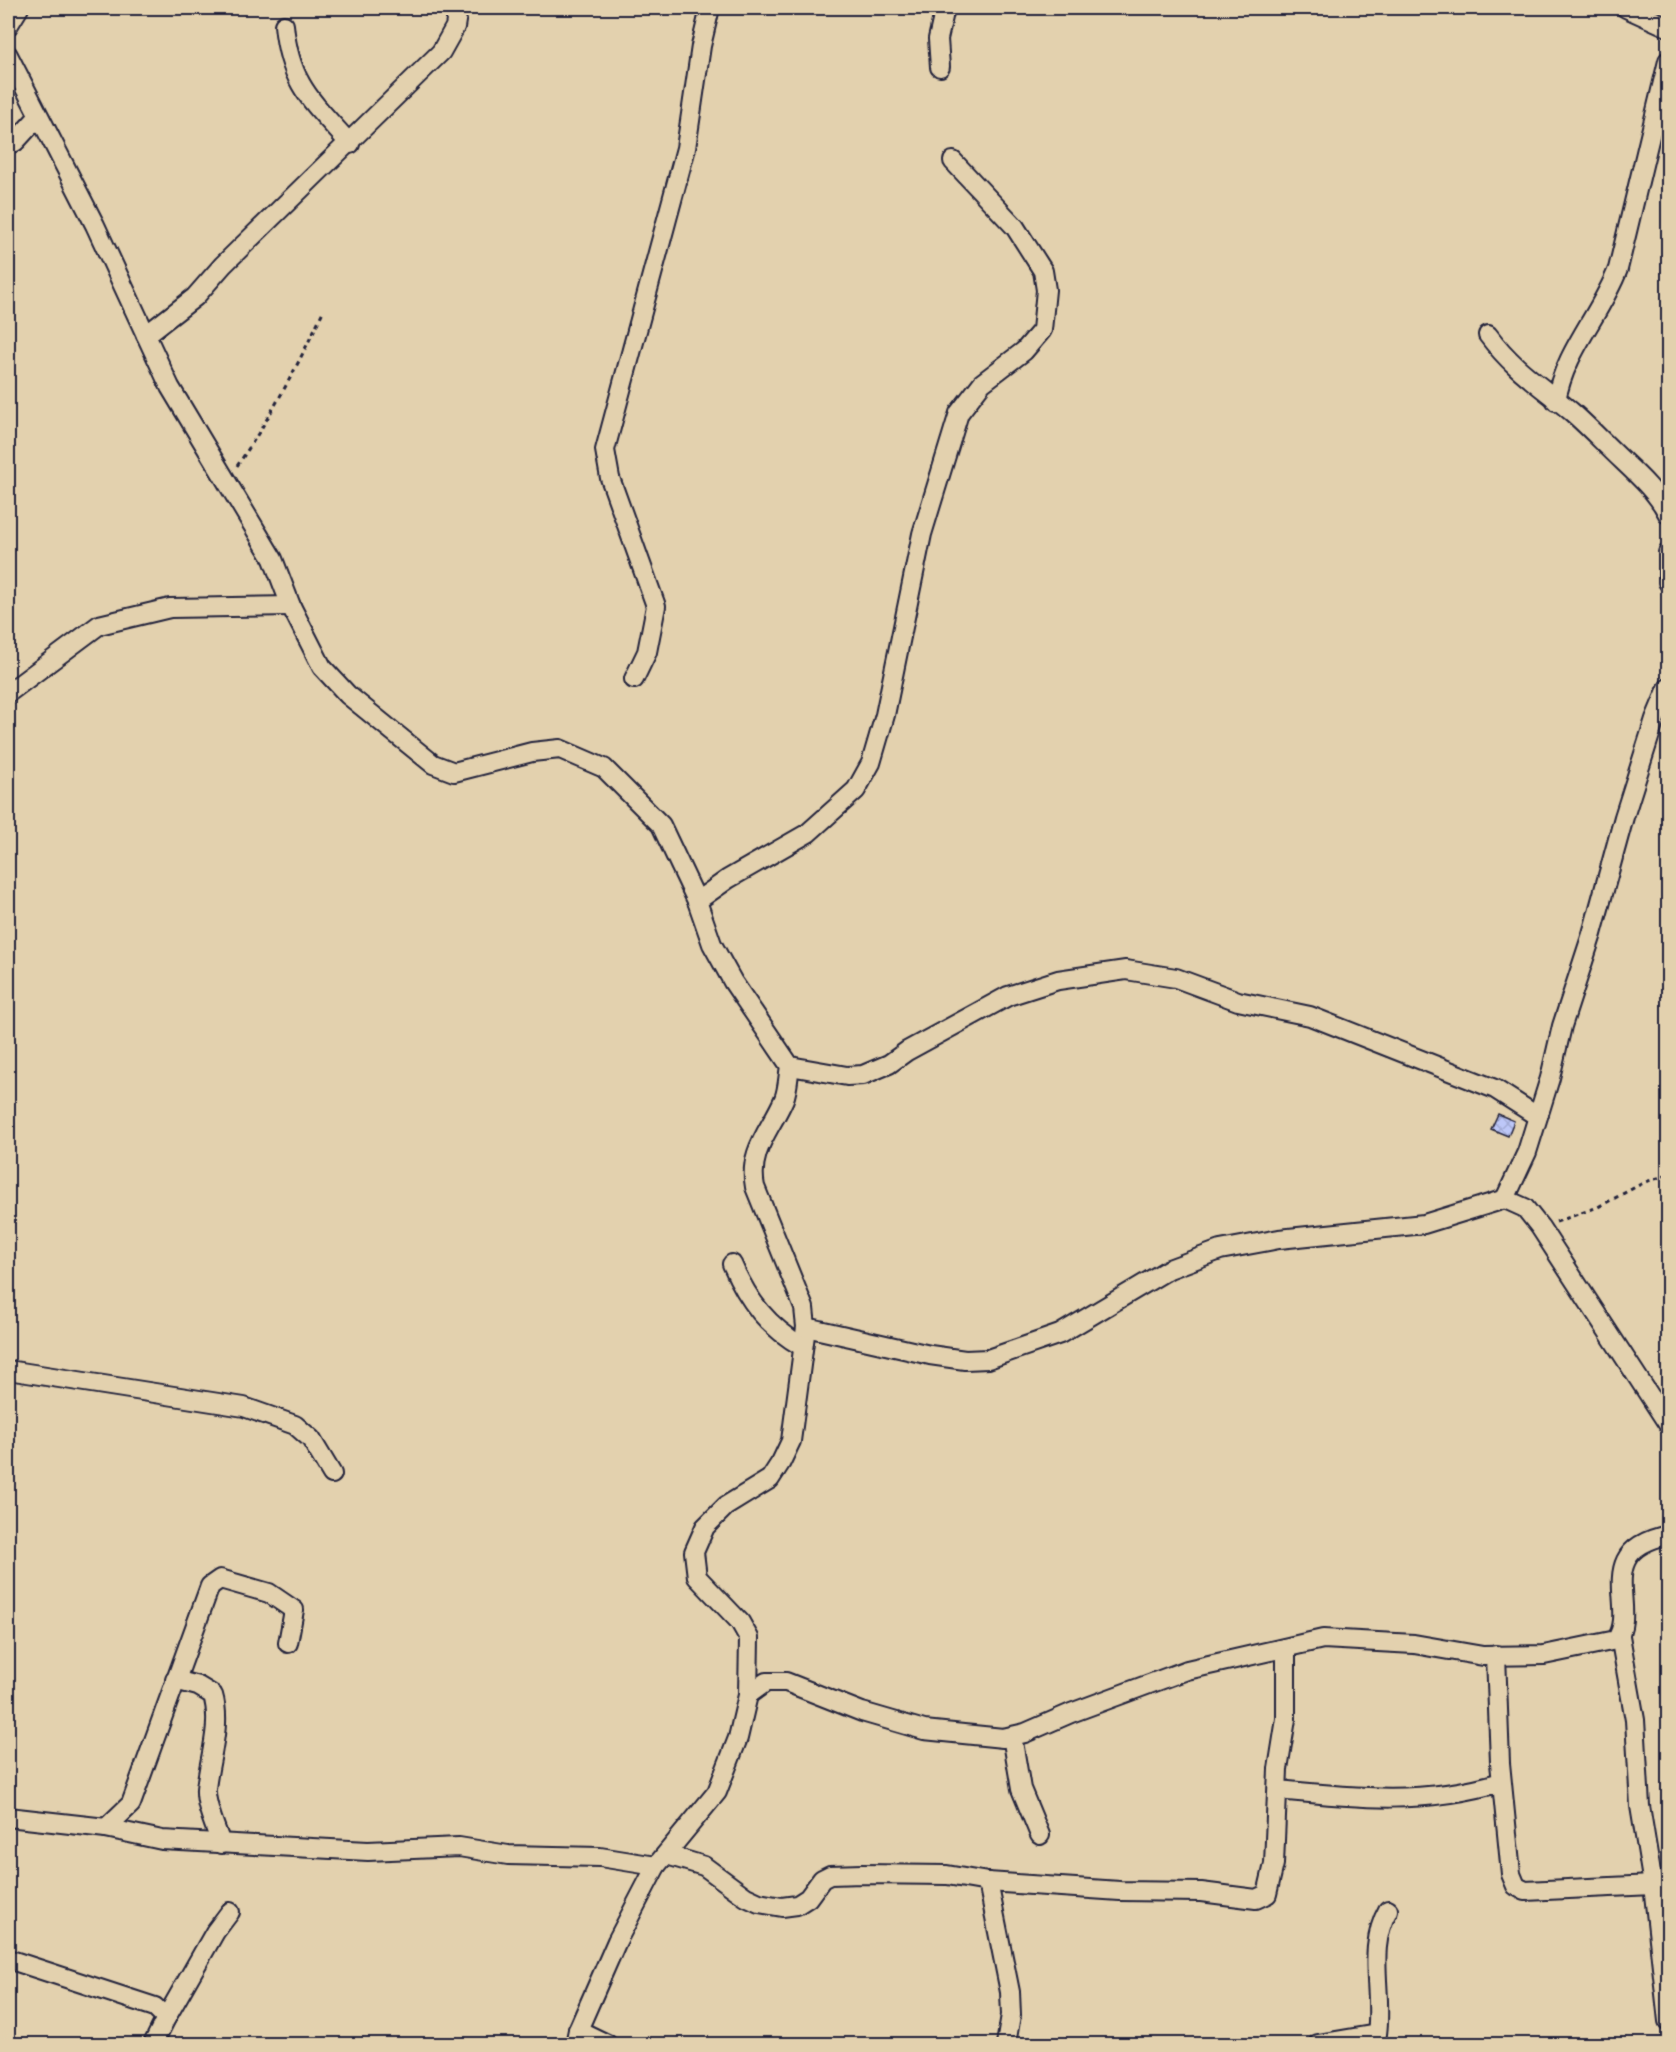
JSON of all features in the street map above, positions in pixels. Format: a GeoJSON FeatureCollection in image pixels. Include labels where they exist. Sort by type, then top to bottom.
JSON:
{"type":"FeatureCollection","features":[{"type":"Feature","properties":{"kind":"street"},"geometry":{"type":"LineString","coordinates":[[8,26],[19,8]]}},
{"type":"Feature","properties":{"kind":"street"},"geometry":{"type":"LineString","coordinates":[[146,335],[195,297],[223,265],[350,144],[441,52],[455,27],[458,8]]}},
{"type":"Feature","properties":{"kind":"street"},"geometry":{"type":"LineString","coordinates":[[634,679],[647,652],[656,606],[610,478],[605,450],[686,148],[701,46],[710,8]]}},
{"type":"Feature","properties":{"kind":"street"},"geometry":{"type":"LineString","coordinates":[[940,67],[938,39],[945,8]]}},
{"type":"Feature","properties":{"kind":"street"},"geometry":{"type":"LineString","coordinates":[[1626,8],[1668,27]]}},
{"type":"Feature","properties":{"kind":"street"},"geometry":{"type":"LineString","coordinates":[[284,25],[286,53],[299,86],[350,144]]}},
{"type":"Feature","properties":{"kind":"street"},"geometry":{"type":"LineString","coordinates":[[8,55],[95,225],[170,387],[273,559],[291,606],[322,667],[348,695],[433,764],[454,772],[532,752],[560,749],[604,768],[661,825],[698,901],[712,944],[733,982],[790,1066],[785,1097],[754,1157],[752,1171],[755,1187],[804,1308],[806,1327],[798,1405],[791,1441],[770,1479],[726,1506],[705,1527],[694,1552],[697,1577],[740,1622],[749,1638],[748,1695],[738,1738],[717,1791],[662,1861],[616,1941],[576,2037],[607,2044]]}},
{"type":"Feature","properties":{"kind":"street"},"geometry":{"type":"LineString","coordinates":[[1556,401],[1565,370],[1591,320],[1609,294],[1618,269],[1668,61]]}},
{"type":"Feature","properties":{"kind":"street"},"geometry":{"type":"LineString","coordinates":[[8,144],[15,142],[38,117]]}},
{"type":"Feature","properties":{"kind":"street"},"geometry":{"type":"LineString","coordinates":[[698,901],[728,879],[808,833],[856,790],[871,763],[885,715],[922,534],[959,413],[982,383],[1024,351],[1041,330],[1046,290],[1043,271],[1015,227],[953,161]]}},
{"type":"Feature","properties":{"kind":"street"},"geometry":{"type":"LineString","coordinates":[[1488,335],[1500,352],[1524,376],[1572,412],[1635,472],[1663,504],[1668,514]]}},
{"type":"Feature","properties":{"kind":"street"},"geometry":{"type":"LineString","coordinates":[[1668,553],[1668,582]]}},
{"type":"Feature","properties":{"kind":"street"},"geometry":{"type":"LineString","coordinates":[[8,693],[99,626],[170,608],[291,606]]}},
{"type":"Feature","properties":{"kind":"street"},"geometry":{"type":"LineString","coordinates":[[1505,1199],[1527,1152],[1550,1078],[1562,1026],[1592,934],[1624,817],[1655,719],[1668,692]]}},
{"type":"Feature","properties":{"kind":"street"},"geometry":{"type":"LineString","coordinates":[[790,1066],[847,1076],[863,1075],[889,1064],[907,1051],[1008,996],[1058,980],[1126,970],[1176,978],[1238,1001],[1310,1016],[1495,1089],[1537,1116]]}},
{"type":"Feature","properties":{"kind":"street"},"geometry":{"type":"LineString","coordinates":[[806,1327],[930,1355],[965,1360],[988,1359],[1060,1334],[1169,1269],[1220,1250],[1279,1239],[1424,1224],[1505,1199],[1525,1208],[1540,1227],[1668,1424]]}},
{"type":"Feature","properties":{"kind":"street"},"geometry":{"type":"LineString","coordinates":[[732,1264],[742,1288],[759,1313],[773,1328],[803,1347]]}},
{"type":"Feature","properties":{"kind":"street"},"geometry":{"type":"LineString","coordinates":[[8,1370],[244,1407],[295,1425],[311,1439],[332,1474]]}},
{"type":"Feature","properties":{"kind":"street"},"geometry":{"type":"LineString","coordinates":[[1668,1535],[1650,1540],[1626,1561],[1621,1584],[1620,1635],[1635,1720],[1635,1761],[1653,1885],[1668,2021]]}},
{"type":"Feature","properties":{"kind":"street"},"geometry":{"type":"LineString","coordinates":[[106,1828],[131,1804],[210,1586],[220,1580],[269,1593],[294,1610],[288,1643]]}},
{"type":"Feature","properties":{"kind":"street"},"geometry":{"type":"LineString","coordinates":[[748,1695],[765,1682],[786,1682],[862,1712],[924,1730],[968,1736],[1012,1737],[1187,1670],[1312,1641],[1338,1638],[1414,1644],[1460,1654],[1496,1655],[1553,1653],[1608,1644],[1620,1635]]}},
{"type":"Feature","properties":{"kind":"street"},"geometry":{"type":"LineString","coordinates":[[8,1818],[106,1828],[162,1840],[221,1844],[368,1851],[459,1847],[508,1855],[662,1861],[704,1866],[746,1897],[770,1906],[797,1905],[808,1898],[822,1879],[830,1875],[947,1875],[988,1882],[1120,1891],[1202,1892],[1256,1899],[1267,1894],[1274,1864],[1278,1790],[1287,1719],[1286,1648]]}},
{"type":"Feature","properties":{"kind":"street"},"geometry":{"type":"LineString","coordinates":[[1496,1655],[1501,1782],[1511,1874],[1516,1886],[1525,1891],[1653,1885]]}},
{"type":"Feature","properties":{"kind":"street"},"geometry":{"type":"LineString","coordinates":[[175,1680],[198,1686],[213,1695],[216,1706],[213,1753],[206,1792],[221,1844]]}},
{"type":"Feature","properties":{"kind":"street"},"geometry":{"type":"LineString","coordinates":[[1012,1737],[1021,1789],[1040,1835]]}},
{"type":"Feature","properties":{"kind":"street"},"geometry":{"type":"LineString","coordinates":[[1278,1790],[1389,1800],[1455,1794],[1501,1782]]}},
{"type":"Feature","properties":{"kind":"street"},"geometry":{"type":"LineString","coordinates":[[988,1882],[1010,1992],[1011,2015],[1006,2044]]}},
{"type":"Feature","properties":{"kind":"street"},"geometry":{"type":"LineString","coordinates":[[1318,2044],[1378,2040],[1375,1947],[1379,1926],[1388,1910]]}},
{"type":"Feature","properties":{"kind":"street"},"geometry":{"type":"LineString","coordinates":[[153,2044],[214,1932],[230,1912]]}},
{"type":"Feature","properties":{"kind":"street"},"geometry":{"type":"LineString","coordinates":[[8,1959],[155,2007],[166,2018]]}},
{"type":"Feature","properties":{"kind":"path"},"geometry":{"type":"LineString","coordinates":[[226,482],[268,421],[289,384],[323,311]]}},
{"type":"Feature","properties":{"kind":"path"},"geometry":{"type":"LineString","coordinates":[[1540,1227],[1582,1214],[1645,1182],[1668,1175]]}},
{"type":"Feature","properties":{"kind":"building"},"geometry":{"type":"Polygon","coordinates":[[[1498,1114],[1514,1121],[1508,1136],[1491,1129],[1498,1114]]]}}]}
